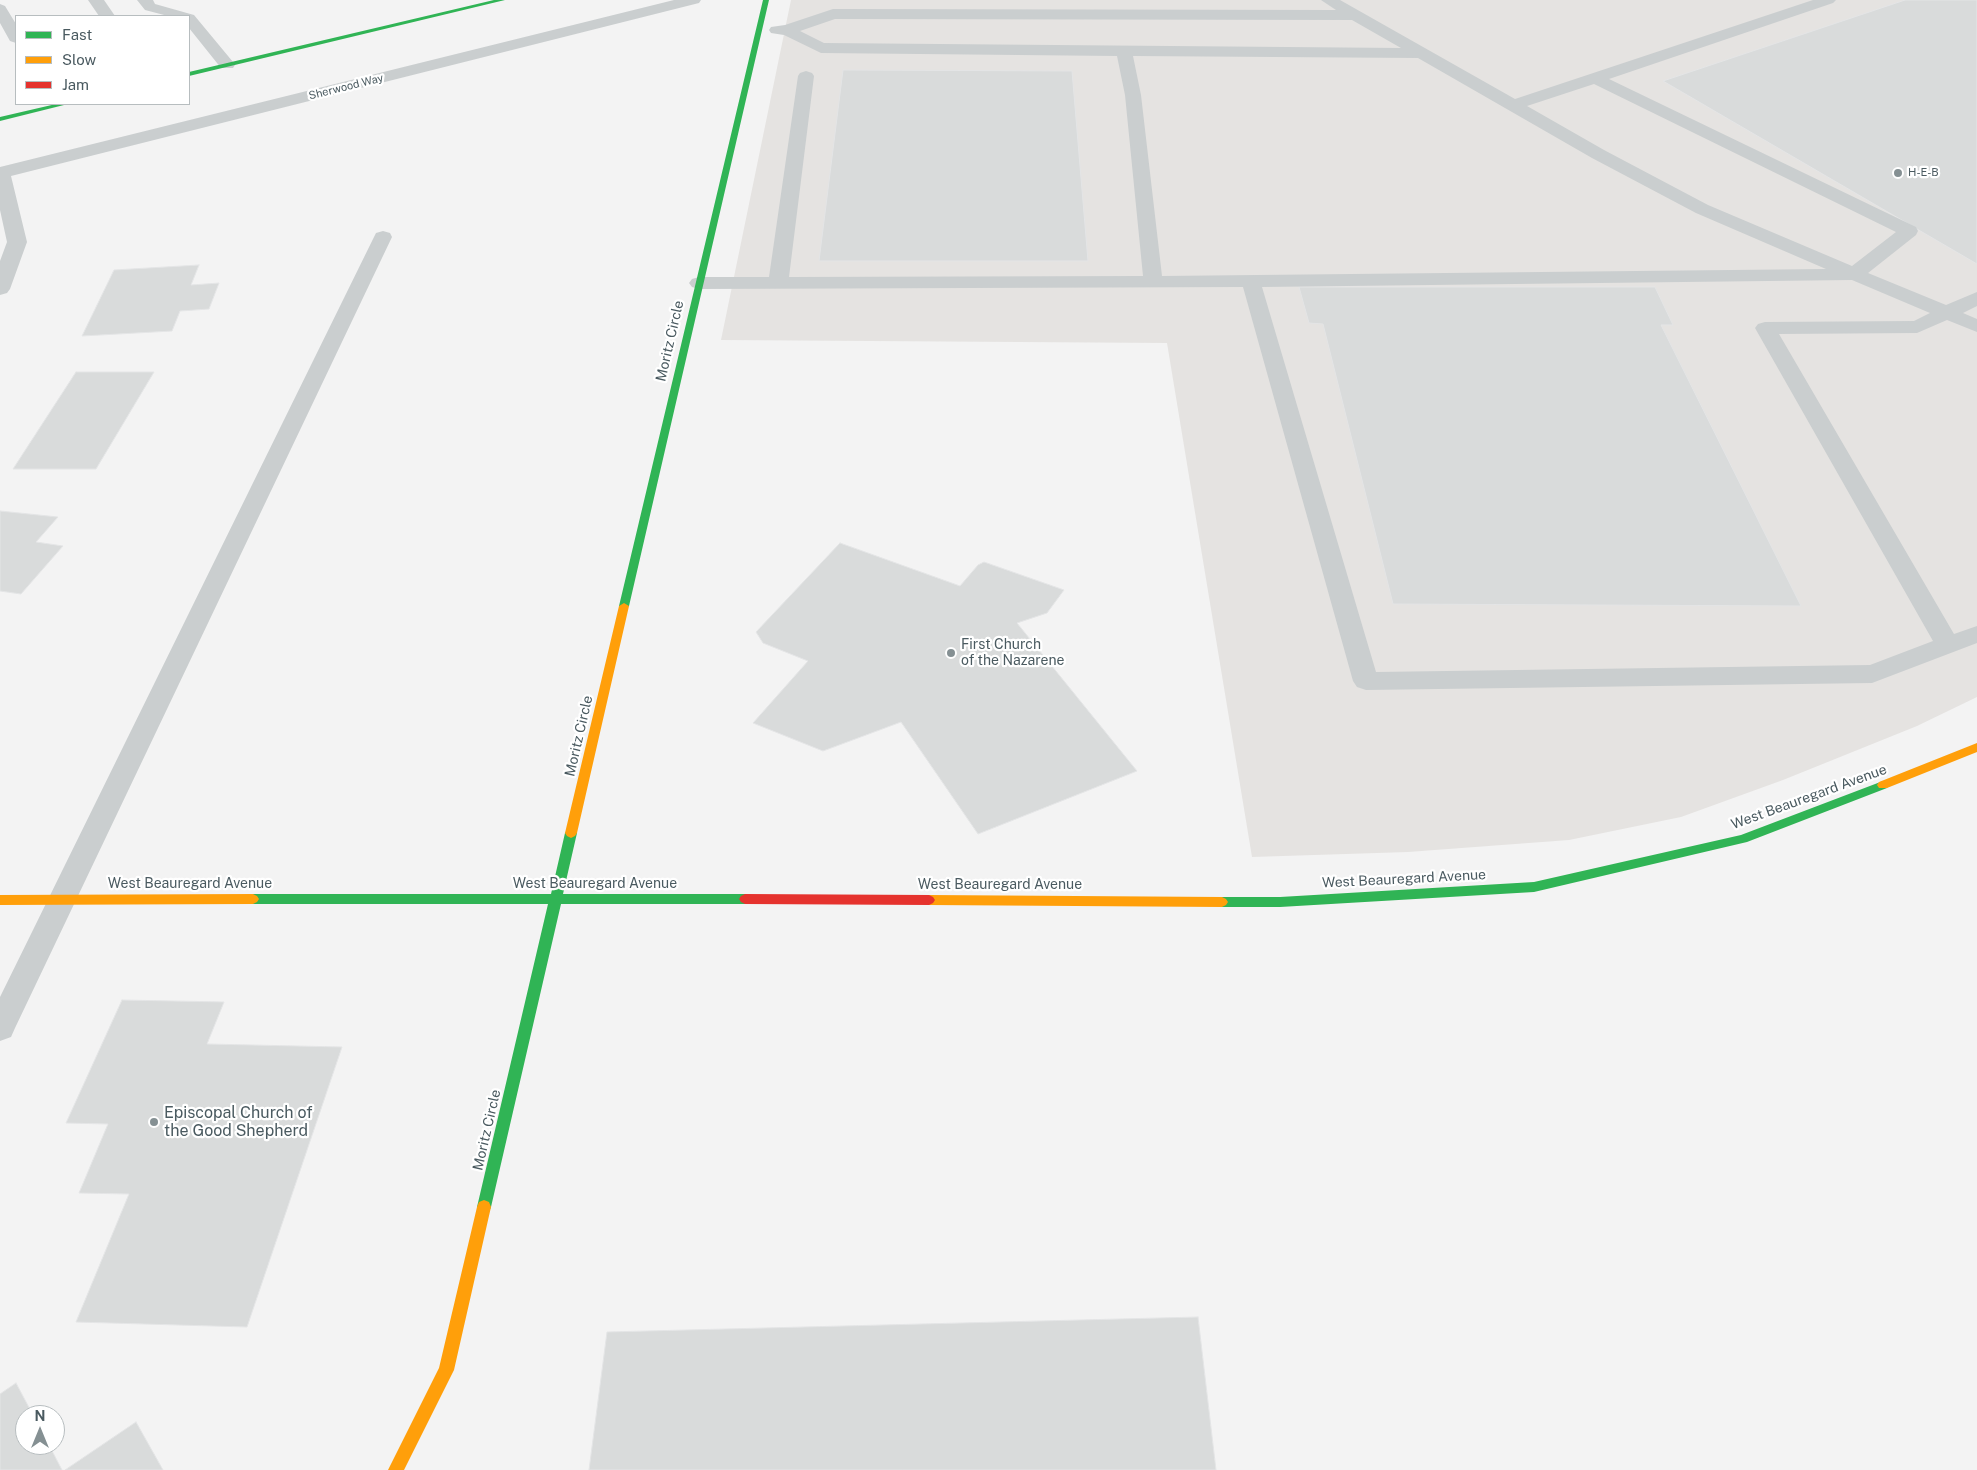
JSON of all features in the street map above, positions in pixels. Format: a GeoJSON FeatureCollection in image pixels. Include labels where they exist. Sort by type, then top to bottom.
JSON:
{"type":"FeatureCollection","features":[{"type":"Feature","properties":{"kind":"street"},"geometry":{"type":"LineString","coordinates":[[190,74],[502,0]]}},
{"type":"Feature","properties":{"kind":"street","name":"Sherwood Way"},"geometry":{"type":"LineString","coordinates":[[1,173],[693,0]]}},
{"type":"Feature","properties":{"kind":"street","name":"Moritz Circle"},"geometry":{"type":"LineString","coordinates":[[396,1470],[446,1370],[766,0]]}},
{"type":"Feature","properties":{"kind":"street"},"geometry":{"type":"LineString","coordinates":[[0,119],[60,105]]}},
{"type":"Feature","properties":{"kind":"street"},"geometry":{"type":"LineString","coordinates":[[0,288],[17,242],[1,173]]}},
{"type":"Feature","properties":{"kind":"street","name":"West Beauregard Avenue"},"geometry":{"type":"LineString","coordinates":[[0,900],[557,898],[1280,902],[1534,887],[1743,839],[1961,756],[1977,747]]}},
{"type":"Feature","properties":{"kind":"lane"},"geometry":{"type":"LineString","coordinates":[[96,0],[107,15]]}},
{"type":"Feature","properties":{"kind":"lane"},"geometry":{"type":"LineString","coordinates":[[145,0],[150,7],[180,15]]}},
{"type":"Feature","properties":{"kind":"lane"},"geometry":{"type":"LineString","coordinates":[[1329,0],[1512,106],[1702,209],[1977,326]]}},
{"type":"Feature","properties":{"kind":"lane"},"geometry":{"type":"LineString","coordinates":[[1512,106],[1828,0]]}},
{"type":"Feature","properties":{"kind":"lane"},"geometry":{"type":"LineString","coordinates":[[0,9],[15,36]]}},
{"type":"Feature","properties":{"kind":"lane"},"geometry":{"type":"LineString","coordinates":[[760,30],[787,30],[833,14],[1354,15]]}},
{"type":"Feature","properties":{"kind":"lane"},"geometry":{"type":"LineString","coordinates":[[190,21],[227,65]]}},
{"type":"Feature","properties":{"kind":"lane"},"geometry":{"type":"LineString","coordinates":[[787,30],[821,48],[1420,53]]}},
{"type":"Feature","properties":{"kind":"lane"},"geometry":{"type":"LineString","coordinates":[[1124,51],[1133,95],[1153,282]]}},
{"type":"Feature","properties":{"kind":"lane"},"geometry":{"type":"LineString","coordinates":[[778,282],[806,76]]}},
{"type":"Feature","properties":{"kind":"lane"},"geometry":{"type":"LineString","coordinates":[[699,282],[1153,282],[1854,274],[1910,231],[1594,78]]}},
{"type":"Feature","properties":{"kind":"lane"},"geometry":{"type":"LineString","coordinates":[[0,1028],[383,237]]}},
{"type":"Feature","properties":{"kind":"lane"},"geometry":{"type":"LineString","coordinates":[[1250,281],[1366,681],[1872,674],[1977,634]]}},
{"type":"Feature","properties":{"kind":"lane"},"geometry":{"type":"LineString","coordinates":[[1948,645],[1764,328],[1917,327],[1977,298]]}},
{"type":"Feature","properties":{"kind":"shaded area"},"geometry":{"type":"Polygon","coordinates":[[[791,0],[1977,0],[1977,697],[1917,726],[1783,780],[1681,817],[1569,840],[1408,852],[1252,857],[1167,343],[721,340],[791,0]]]}},
{"type":"Feature","properties":{"kind":"building","name":"H-E-B"},"geometry":{"type":"Polygon","coordinates":[[[1905,0],[1977,0],[1977,264],[1663,81],[1905,0]]]}},
{"type":"Feature","properties":{"kind":"building"},"geometry":{"type":"Polygon","coordinates":[[[843,70],[1072,71],[1088,261],[819,261],[843,70]]]}},
{"type":"Feature","properties":{"kind":"building"},"geometry":{"type":"Polygon","coordinates":[[[199,265],[191,285],[219,283],[209,309],[180,311],[172,331],[82,336],[114,270],[199,265]]]}},
{"type":"Feature","properties":{"kind":"building"},"geometry":{"type":"Polygon","coordinates":[[[1299,287],[1655,287],[1673,325],[1661,325],[1801,606],[1393,604],[1323,324],[1309,323],[1299,287]]]}},
{"type":"Feature","properties":{"kind":"building"},"geometry":{"type":"Polygon","coordinates":[[[76,372],[154,372],[96,469],[13,469],[76,372]]]}},
{"type":"Feature","properties":{"kind":"building"},"geometry":{"type":"Polygon","coordinates":[[[0,511],[58,517],[36,542],[63,546],[21,594],[0,591],[0,511]]]}},
{"type":"Feature","properties":{"kind":"building"},"geometry":{"type":"Polygon","coordinates":[[[840,543],[960,586],[978,565],[984,562],[1064,590],[1047,613],[1017,623],[1137,771],[978,834],[901,722],[823,751],[753,723],[808,661],[763,643],[756,632],[840,543]]]}},
{"type":"Feature","properties":{"kind":"building"},"geometry":{"type":"Polygon","coordinates":[[[122,1000],[224,1002],[207,1044],[342,1047],[247,1327],[76,1322],[129,1194],[79,1193],[108,1124],[66,1123],[122,1000]]]}},
{"type":"Feature","properties":{"kind":"building"},"geometry":{"type":"Polygon","coordinates":[[[1198,1317],[1216,1470],[589,1470],[607,1332],[1198,1317]]]}},
{"type":"Feature","properties":{"kind":"building"},"geometry":{"type":"Polygon","coordinates":[[[16,1383],[28,1405],[15,1405],[15,1455],[54,1455],[62,1470],[0,1470],[0,1394],[16,1383]]]}},
{"type":"Feature","properties":{"kind":"building"},"geometry":{"type":"Polygon","coordinates":[[[136,1422],[163,1470],[65,1470],[136,1422]]]}},
{"type":"Feature","properties":{"kind":"traffic: fast"},"geometry":{"type":"LineString","coordinates":[[190,74],[502,0]]}},
{"type":"Feature","properties":{"kind":"traffic: fast"},"geometry":{"type":"LineString","coordinates":[[624,606],[766,0]]}},
{"type":"Feature","properties":{"kind":"traffic: fast"},"geometry":{"type":"LineString","coordinates":[[0,119],[60,105]]}},
{"type":"Feature","properties":{"kind":"traffic: fast"},"geometry":{"type":"LineString","coordinates":[[1222,902],[1280,902],[1534,887],[1743,839],[1883,785]]}},
{"type":"Feature","properties":{"kind":"traffic: fast"},"geometry":{"type":"LineString","coordinates":[[484,1207],[571,833]]}},
{"type":"Feature","properties":{"kind":"traffic: fast"},"geometry":{"type":"LineString","coordinates":[[253,899],[745,899]]}},
{"type":"Feature","properties":{"kind":"traffic: slow"},"geometry":{"type":"LineString","coordinates":[[571,833],[624,606]]}},
{"type":"Feature","properties":{"kind":"traffic: slow"},"geometry":{"type":"LineString","coordinates":[[1883,785],[1977,747]]}},
{"type":"Feature","properties":{"kind":"traffic: slow"},"geometry":{"type":"LineString","coordinates":[[0,900],[253,899]]}},
{"type":"Feature","properties":{"kind":"traffic: slow"},"geometry":{"type":"LineString","coordinates":[[929,900],[1222,902]]}},
{"type":"Feature","properties":{"kind":"traffic: slow"},"geometry":{"type":"LineString","coordinates":[[396,1470],[446,1370],[484,1207]]}},
{"type":"Feature","properties":{"kind":"traffic: jam"},"geometry":{"type":"LineString","coordinates":[[745,899],[929,900]]}},
{"type":"Feature","properties":{"kind":"place","name":"H-E-B"},"geometry":{"type":"Point","coordinates":[1898,173]}},
{"type":"Feature","properties":{"kind":"place","name":"First Church of the Nazarene"},"geometry":{"type":"Point","coordinates":[951,653]}},
{"type":"Feature","properties":{"kind":"place","name":"Episcopal Church of the Good Shepherd"},"geometry":{"type":"Point","coordinates":[154,1122]}}]}
